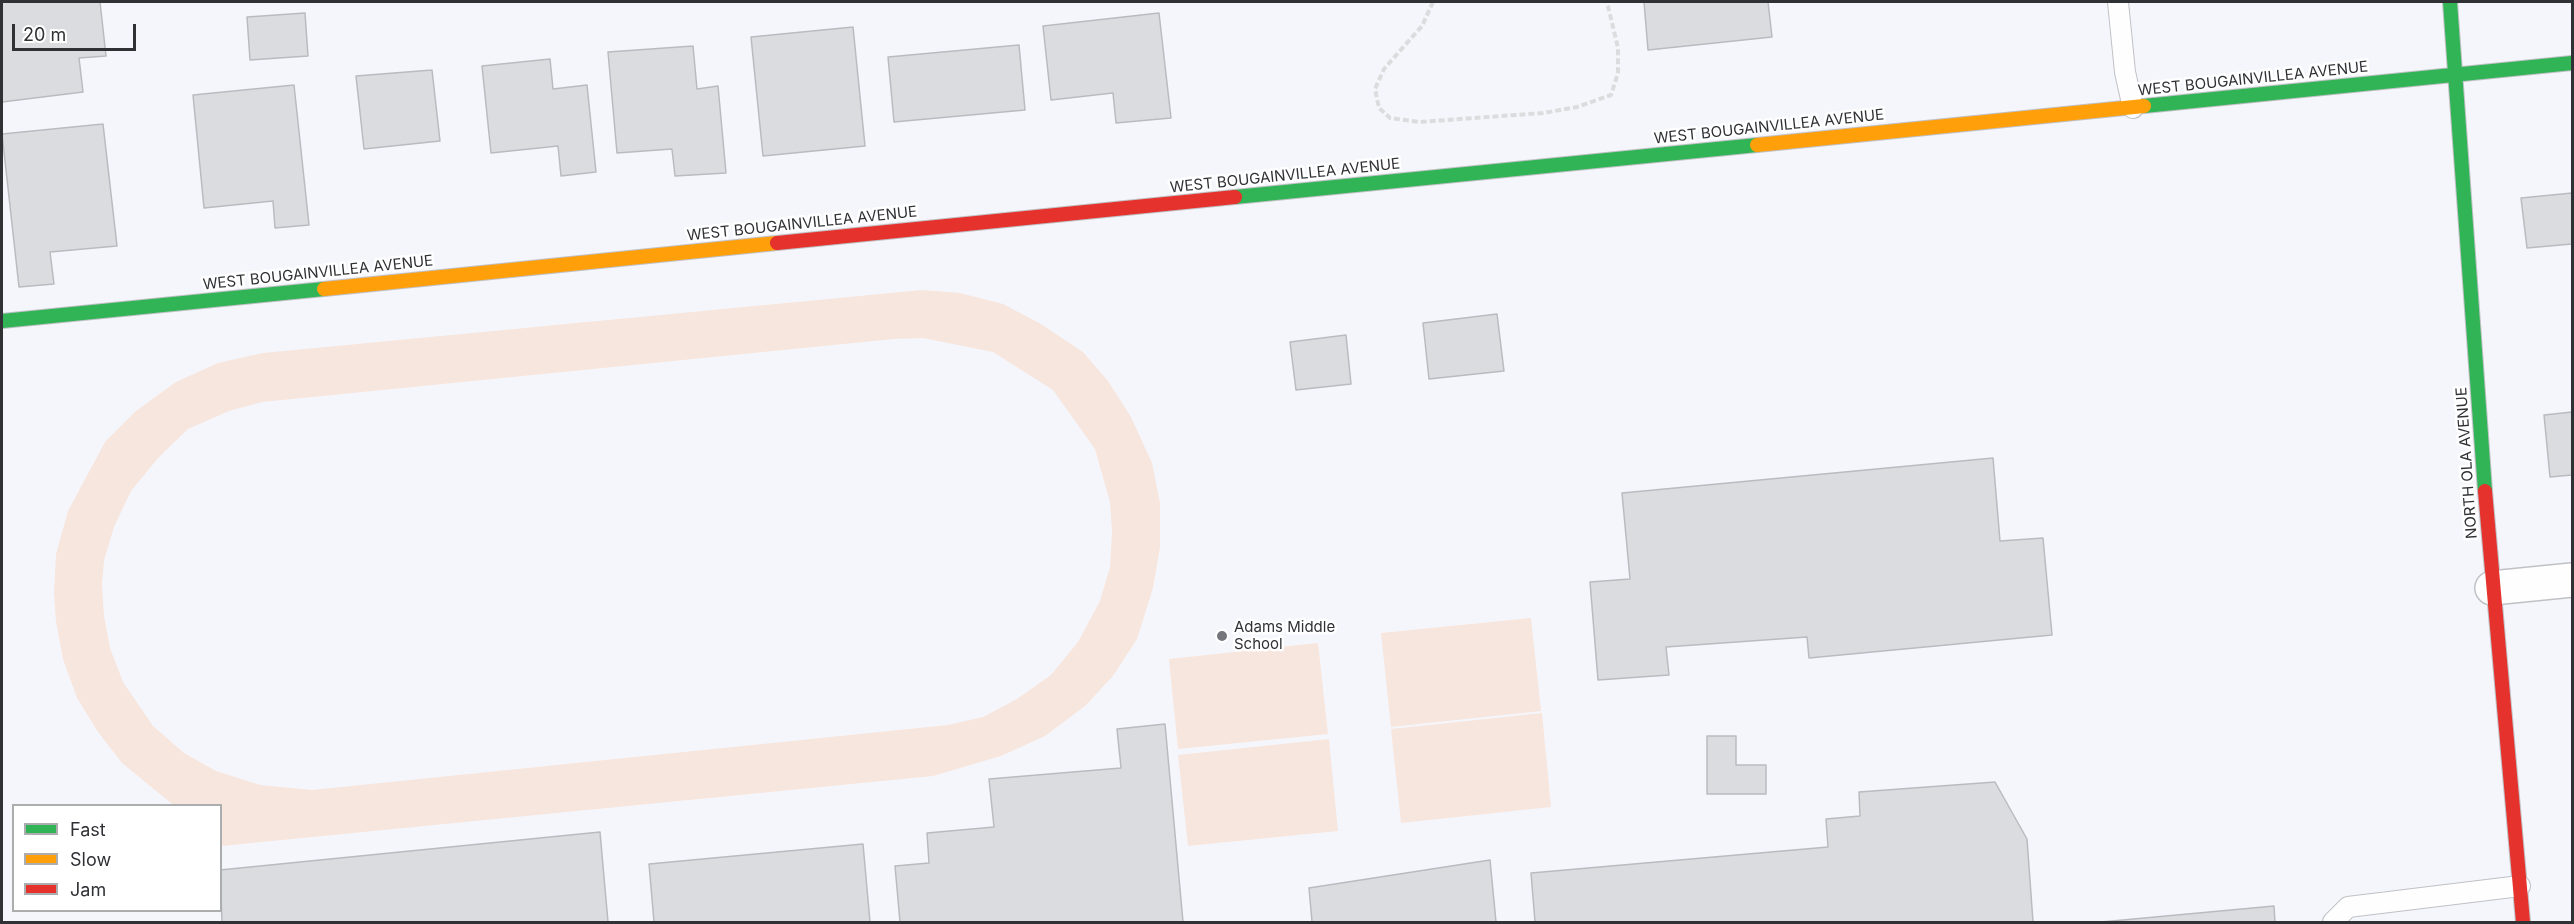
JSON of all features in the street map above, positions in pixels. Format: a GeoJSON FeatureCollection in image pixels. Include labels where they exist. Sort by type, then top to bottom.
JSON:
{"type":"FeatureCollection","features":[{"type":"Feature","properties":{"kind":"street","name":"NORTH OLA AVENUE"},"geometry":{"type":"LineString","coordinates":[[2450,2],[2492,588],[2523,922]]}},
{"type":"Feature","properties":{"kind":"street","name":"WEST BOUGAINVILLEA AVENUE"},"geometry":{"type":"LineString","coordinates":[[2,321],[2572,63]]}},
{"type":"Feature","properties":{"kind":"street"},"geometry":{"type":"LineString","coordinates":[[2492,588],[2572,580]]}},
{"type":"Feature","properties":{"kind":"lane"},"geometry":{"type":"LineString","coordinates":[[2118,2],[2125,72],[2133,108]]}},
{"type":"Feature","properties":{"kind":"lane"},"geometry":{"type":"LineString","coordinates":[[2333,922],[2348,908],[2520,886]]}},
{"type":"Feature","properties":{"kind":"path"},"geometry":{"type":"LineString","coordinates":[[1433,2],[1422,26],[1384,69],[1375,89],[1379,108],[1390,118],[1419,122],[1543,113],[1577,107],[1611,95],[1618,73],[1618,48],[1607,2]]}},
{"type":"Feature","properties":{"kind":"shaded area"},"geometry":{"type":"Polygon","coordinates":[[[922,290],[960,293],[1003,304],[1041,324],[1083,352],[1108,381],[1131,417],[1152,463],[1160,503],[1160,547],[1153,588],[1137,639],[1113,676],[1085,706],[1045,736],[1001,756],[933,776],[222,846],[222,804],[172,804],[122,763],[98,732],[77,698],[63,659],[56,622],[54,593],[56,554],[68,511],[105,442],[136,411],[176,382],[218,363],[263,353],[922,290]],[[923,338],[262,402],[229,411],[188,429],[159,457],[131,491],[114,527],[104,560],[102,584],[104,616],[110,648],[123,682],[153,726],[184,753],[216,771],[260,785],[312,790],[948,725],[983,717],[1017,699],[1051,675],[1078,642],[1100,601],[1110,567],[1112,532],[1110,502],[1095,449],[1053,390],[993,352],[923,338]]]}},
{"type":"Feature","properties":{"kind":"shaded area"},"geometry":{"type":"Polygon","coordinates":[[[1531,618],[1541,711],[1391,727],[1381,633],[1531,618]]]}},
{"type":"Feature","properties":{"kind":"shaded area"},"geometry":{"type":"Polygon","coordinates":[[[1318,643],[1328,734],[1178,749],[1169,659],[1318,643]]]}},
{"type":"Feature","properties":{"kind":"shaded area"},"geometry":{"type":"Polygon","coordinates":[[[1542,713],[1551,807],[1401,823],[1391,729],[1542,713]]]}},
{"type":"Feature","properties":{"kind":"shaded area"},"geometry":{"type":"Polygon","coordinates":[[[1329,739],[1338,831],[1188,846],[1178,755],[1329,739]]]}},
{"type":"Feature","properties":{"kind":"building"},"geometry":{"type":"Polygon","coordinates":[[[2,2],[100,2],[106,56],[79,58],[83,92],[2,102],[2,2]]]}},
{"type":"Feature","properties":{"kind":"building"},"geometry":{"type":"Polygon","coordinates":[[[1644,2],[1768,2],[1772,37],[1648,50],[1644,2]]]}},
{"type":"Feature","properties":{"kind":"building"},"geometry":{"type":"Polygon","coordinates":[[[305,13],[308,56],[250,60],[247,17],[305,13]]]}},
{"type":"Feature","properties":{"kind":"building"},"geometry":{"type":"Polygon","coordinates":[[[1159,13],[1171,118],[1116,123],[1113,93],[1051,100],[1043,26],[1159,13]]]}},
{"type":"Feature","properties":{"kind":"building"},"geometry":{"type":"Polygon","coordinates":[[[853,27],[865,146],[763,156],[751,37],[853,27]]]}},
{"type":"Feature","properties":{"kind":"building"},"geometry":{"type":"Polygon","coordinates":[[[1019,45],[1025,110],[894,122],[888,57],[1019,45]]]}},
{"type":"Feature","properties":{"kind":"building"},"geometry":{"type":"Polygon","coordinates":[[[693,46],[697,89],[718,86],[726,173],[675,176],[672,149],[617,153],[608,52],[693,46]]]}},
{"type":"Feature","properties":{"kind":"building"},"geometry":{"type":"Polygon","coordinates":[[[550,59],[553,89],[587,85],[596,172],[561,176],[558,146],[491,153],[482,66],[550,59]]]}},
{"type":"Feature","properties":{"kind":"building"},"geometry":{"type":"Polygon","coordinates":[[[432,70],[440,141],[364,149],[356,76],[432,70]]]}},
{"type":"Feature","properties":{"kind":"building"},"geometry":{"type":"Polygon","coordinates":[[[294,85],[309,225],[275,228],[273,201],[204,208],[193,95],[294,85]]]}},
{"type":"Feature","properties":{"kind":"building"},"geometry":{"type":"Polygon","coordinates":[[[103,124],[117,246],[50,252],[54,284],[19,287],[2,134],[103,124]]]}},
{"type":"Feature","properties":{"kind":"building"},"geometry":{"type":"Polygon","coordinates":[[[2572,193],[2572,244],[2527,248],[2521,198],[2572,193]]]}},
{"type":"Feature","properties":{"kind":"building"},"geometry":{"type":"Polygon","coordinates":[[[1497,314],[1504,371],[1429,379],[1423,323],[1497,314]]]}},
{"type":"Feature","properties":{"kind":"building"},"geometry":{"type":"Polygon","coordinates":[[[1346,335],[1351,384],[1296,390],[1290,342],[1346,335]]]}},
{"type":"Feature","properties":{"kind":"building"},"geometry":{"type":"Polygon","coordinates":[[[2572,412],[2572,475],[2550,477],[2544,415],[2572,412]]]}},
{"type":"Feature","properties":{"kind":"building"},"geometry":{"type":"Polygon","coordinates":[[[1993,458],[2000,541],[2043,538],[2052,635],[1809,658],[1807,637],[1666,647],[1669,675],[1598,680],[1590,582],[1630,579],[1622,493],[1993,458]]]}},
{"type":"Feature","properties":{"kind":"building"},"geometry":{"type":"Polygon","coordinates":[[[1165,724],[1183,922],[900,922],[895,866],[929,863],[927,833],[994,827],[989,779],[1121,768],[1117,729],[1165,724]]]}},
{"type":"Feature","properties":{"kind":"building"},"geometry":{"type":"Polygon","coordinates":[[[1707,736],[1736,736],[1736,765],[1766,765],[1766,794],[1707,794],[1707,736]]]}},
{"type":"Feature","properties":{"kind":"building"},"geometry":{"type":"Polygon","coordinates":[[[1995,782],[2027,839],[2033,922],[1535,922],[1531,873],[1828,847],[1826,819],[1860,816],[1859,792],[1995,782]]]}},
{"type":"Feature","properties":{"kind":"building"},"geometry":{"type":"Polygon","coordinates":[[[600,832],[608,922],[222,922],[222,870],[600,832]]]}},
{"type":"Feature","properties":{"kind":"building"},"geometry":{"type":"Polygon","coordinates":[[[863,844],[870,922],[654,922],[649,864],[863,844]]]}},
{"type":"Feature","properties":{"kind":"building"},"geometry":{"type":"Polygon","coordinates":[[[1490,860],[1496,922],[1312,922],[1309,888],[1490,860]]]}},
{"type":"Feature","properties":{"kind":"building"},"geometry":{"type":"Polygon","coordinates":[[[2274,906],[2275,922],[2101,922],[2274,906]]]}},
{"type":"Feature","properties":{"kind":"traffic: fast"},"geometry":{"type":"LineString","coordinates":[[2450,2],[2485,491]]}},
{"type":"Feature","properties":{"kind":"traffic: fast"},"geometry":{"type":"LineString","coordinates":[[2144,106],[2572,63]]}},
{"type":"Feature","properties":{"kind":"traffic: fast"},"geometry":{"type":"LineString","coordinates":[[1235,197],[1757,145]]}},
{"type":"Feature","properties":{"kind":"traffic: fast"},"geometry":{"type":"LineString","coordinates":[[2,321],[324,289]]}},
{"type":"Feature","properties":{"kind":"traffic: slow"},"geometry":{"type":"LineString","coordinates":[[1757,145],[2144,106]]}},
{"type":"Feature","properties":{"kind":"traffic: slow"},"geometry":{"type":"LineString","coordinates":[[324,289],[777,243]]}},
{"type":"Feature","properties":{"kind":"traffic: jam"},"geometry":{"type":"LineString","coordinates":[[777,243],[1235,197]]}},
{"type":"Feature","properties":{"kind":"traffic: jam"},"geometry":{"type":"LineString","coordinates":[[2485,491],[2523,922]]}},
{"type":"Feature","properties":{"kind":"place","name":"Adams Middle School"},"geometry":{"type":"Point","coordinates":[1222,636]}}]}
